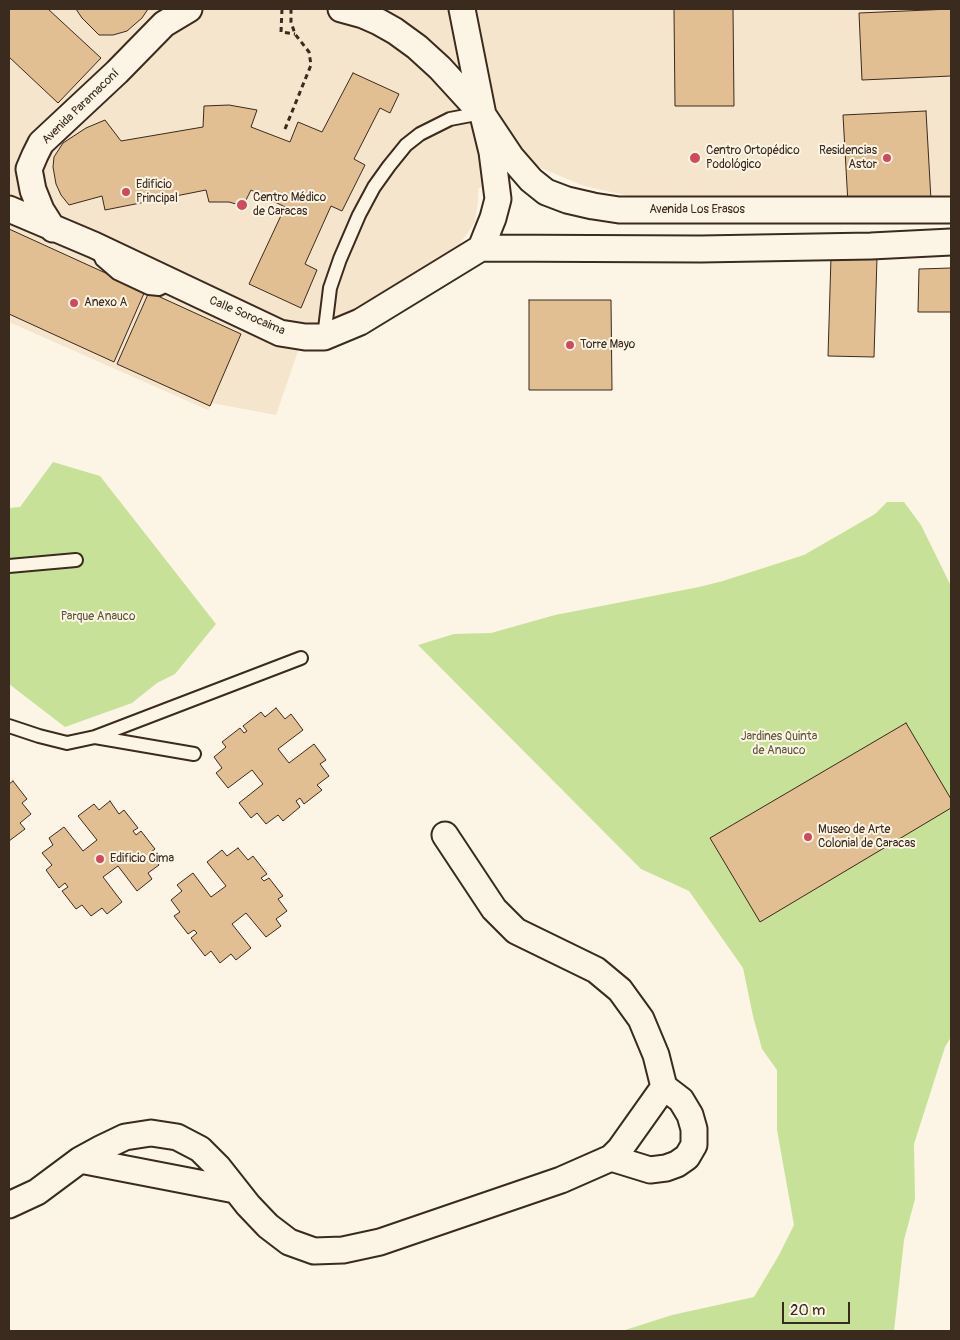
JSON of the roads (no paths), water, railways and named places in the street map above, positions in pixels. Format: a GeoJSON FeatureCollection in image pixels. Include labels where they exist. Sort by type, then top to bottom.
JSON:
{"type":"FeatureCollection","features":[{"type":"Feature","properties":{"kind":"street","name":"Avenida Paramaconí"},"geometry":{"type":"LineString","coordinates":[[54,229],[41,210],[33,190],[30,169],[34,154],[41,143],[117,72],[168,16],[189,9]]}},
{"type":"Feature","properties":{"kind":"street"},"geometry":{"type":"LineString","coordinates":[[341,9],[363,15],[395,30],[440,68],[483,115]]}},
{"type":"Feature","properties":{"kind":"street"},"geometry":{"type":"LineString","coordinates":[[462,9],[492,152],[498,199],[494,218],[482,248],[701,249],[872,246],[951,242]]}},
{"type":"Feature","properties":{"kind":"street","name":"Avenida Los Erasos"},"geometry":{"type":"LineString","coordinates":[[483,115],[511,157],[531,180],[546,192],[567,200],[593,206],[618,210],[951,210]]}},
{"type":"Feature","properties":{"kind":"street","name":"Calle Sorocaima"},"geometry":{"type":"LineString","coordinates":[[9,209],[94,245],[280,332],[305,336],[324,337],[360,322],[482,248]]}},
{"type":"Feature","properties":{"kind":"street"},"geometry":{"type":"LineString","coordinates":[[445,835],[494,909],[516,930],[596,970],[620,990],[641,1019],[656,1055],[664,1087],[680,1100],[690,1115],[694,1129],[694,1145],[687,1157],[677,1164],[666,1168],[650,1170],[611,1158]]}},
{"type":"Feature","properties":{"kind":"street"},"geometry":{"type":"LineString","coordinates":[[9,1205],[37,1192],[80,1160],[125,1137],[151,1133],[177,1137],[200,1149],[218,1167],[268,1226],[289,1242],[314,1252],[343,1250],[380,1242],[552,1183],[611,1158],[620,1149],[664,1087]]}},
{"type":"Feature","properties":{"kind":"street"},"geometry":{"type":"LineString","coordinates":[[80,1160],[236,1190]]}},
{"type":"Feature","properties":{"kind":"lane"},"geometry":{"type":"LineString","coordinates":[[324,337],[330,288],[340,259],[359,215],[374,187],[389,166],[406,145],[429,129],[450,119],[483,115]]}},
{"type":"Feature","properties":{"kind":"lane"},"geometry":{"type":"LineString","coordinates":[[9,566],[76,560]]}},
{"type":"Feature","properties":{"kind":"lane"},"geometry":{"type":"LineString","coordinates":[[9,726],[67,743],[95,738],[301,658]]}},
{"type":"Feature","properties":{"kind":"lane"},"geometry":{"type":"LineString","coordinates":[[95,738],[194,754]]}},
{"type":"Feature","properties":{"kind":"place","name":"Centro Ortopédico Podológico"},"geometry":{"type":"Point","coordinates":[695,158]}},
{"type":"Feature","properties":{"kind":"place","name":"Residencias Astor"},"geometry":{"type":"Point","coordinates":[887,158]}},
{"type":"Feature","properties":{"kind":"place","name":"Edificio Principal"},"geometry":{"type":"Point","coordinates":[126,192]}},
{"type":"Feature","properties":{"kind":"place","name":"Centro Médico de Caracas"},"geometry":{"type":"Point","coordinates":[242,205]}},
{"type":"Feature","properties":{"kind":"place","name":"Anexo A"},"geometry":{"type":"Point","coordinates":[74,303]}},
{"type":"Feature","properties":{"kind":"place","name":"Torre Mayo"},"geometry":{"type":"Point","coordinates":[570,345]}},
{"type":"Feature","properties":{"kind":"place","name":"Museo de Arte Colonial de Caracas"},"geometry":{"type":"Point","coordinates":[808,837]}},
{"type":"Feature","properties":{"kind":"place","name":"Edificio Cima"},"geometry":{"type":"Point","coordinates":[100,859]}},
{"type":"Feature","properties":{"kind":"park label","name":"Parque Anauco"},"geometry":{"type":"Point","coordinates":[98,617]}},
{"type":"Feature","properties":{"kind":"park label","name":"Jardines Quinta de Anauco"},"geometry":{"type":"Point","coordinates":[779,744]}}]}
